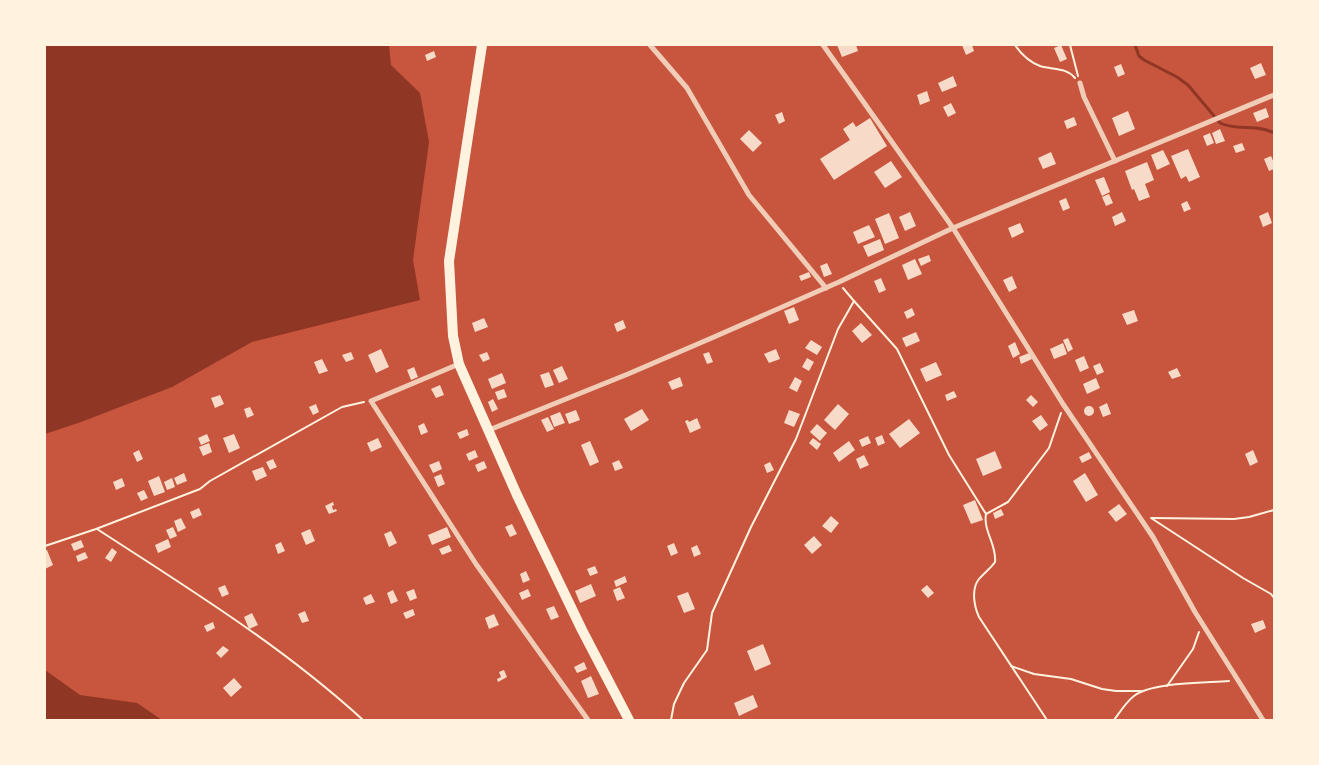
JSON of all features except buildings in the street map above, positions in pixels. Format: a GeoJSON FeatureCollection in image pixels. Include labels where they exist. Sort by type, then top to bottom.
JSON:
{"type":"FeatureCollection","features":[{"type":"Feature","properties":{"kind":"main road"},"geometry":{"type":"LineString","coordinates":[[482,45],[449,262],[453,336],[459,364],[517,495],[582,630],[629,720]]}},
{"type":"Feature","properties":{"kind":"street"},"geometry":{"type":"LineString","coordinates":[[650,45],[687,88],[749,195],[826,288]]}},
{"type":"Feature","properties":{"kind":"street"},"geometry":{"type":"LineString","coordinates":[[823,45],[953,228],[1064,404],[1167,560],[1198,617],[1263,720]]}},
{"type":"Feature","properties":{"kind":"street"},"geometry":{"type":"LineString","coordinates":[[1080,84],[1084,97],[1114,161]]}},
{"type":"Feature","properties":{"kind":"street"},"geometry":{"type":"LineString","coordinates":[[489,430],[628,374],[826,288],[953,228],[1274,95]]}},
{"type":"Feature","properties":{"kind":"street"},"geometry":{"type":"LineString","coordinates":[[459,364],[371,401],[476,564],[588,720]]}},
{"type":"Feature","properties":{"kind":"path"},"geometry":{"type":"LineString","coordinates":[[1015,45],[1032,62],[1069,72],[1080,84]]}},
{"type":"Feature","properties":{"kind":"path"},"geometry":{"type":"LineString","coordinates":[[1070,45],[1080,84]]}},
{"type":"Feature","properties":{"kind":"path"},"geometry":{"type":"LineString","coordinates":[[839,282],[897,349],[949,455],[986,514],[987,530],[996,558],[993,565],[976,584],[974,591],[976,608],[981,622],[1047,720]]}},
{"type":"Feature","properties":{"kind":"path"},"geometry":{"type":"LineString","coordinates":[[671,720],[674,704],[684,683],[707,650],[712,613],[751,527],[796,439],[838,329],[854,301]]}},
{"type":"Feature","properties":{"kind":"path"},"geometry":{"type":"LineString","coordinates":[[45,546],[96,529],[200,489],[210,480],[342,407],[371,401]]}},
{"type":"Feature","properties":{"kind":"path"},"geometry":{"type":"LineString","coordinates":[[986,514],[1008,502],[1049,448],[1064,404]]}},
{"type":"Feature","properties":{"kind":"path"},"geometry":{"type":"LineString","coordinates":[[1151,518],[1234,519],[1274,510]]}},
{"type":"Feature","properties":{"kind":"path"},"geometry":{"type":"LineString","coordinates":[[1136,512],[1151,518],[1271,594],[1274,598]]}},
{"type":"Feature","properties":{"kind":"path"},"geometry":{"type":"LineString","coordinates":[[96,529],[201,596],[262,640],[339,699],[363,720]]}},
{"type":"Feature","properties":{"kind":"path"},"geometry":{"type":"LineString","coordinates":[[1167,686],[1193,649],[1199,630],[1198,617]]}},
{"type":"Feature","properties":{"kind":"path"},"geometry":{"type":"LineString","coordinates":[[1011,666],[1034,674],[1071,679],[1102,689],[1123,692],[1239,680]]}},
{"type":"Feature","properties":{"kind":"path"},"geometry":{"type":"LineString","coordinates":[[1114,720],[1133,697],[1143,691]]}},
{"type":"Feature","properties":{"kind":"shaded area"},"geometry":{"type":"Polygon","coordinates":[[[45,45],[389,45],[391,65],[420,93],[429,142],[413,260],[420,300],[252,342],[172,387],[45,434],[45,45]]]}},
{"type":"Feature","properties":{"kind":"shaded area"},"geometry":{"type":"Polygon","coordinates":[[[45,670],[80,695],[137,703],[162,720],[45,720],[45,670]]]}},
{"type":"Feature","properties":{"kind":"waterway"},"geometry":{"type":"LineString","coordinates":[[1135,45],[1139,56],[1144,60],[1177,77],[1188,85],[1220,123],[1233,127],[1268,130],[1274,133]]}}]}
